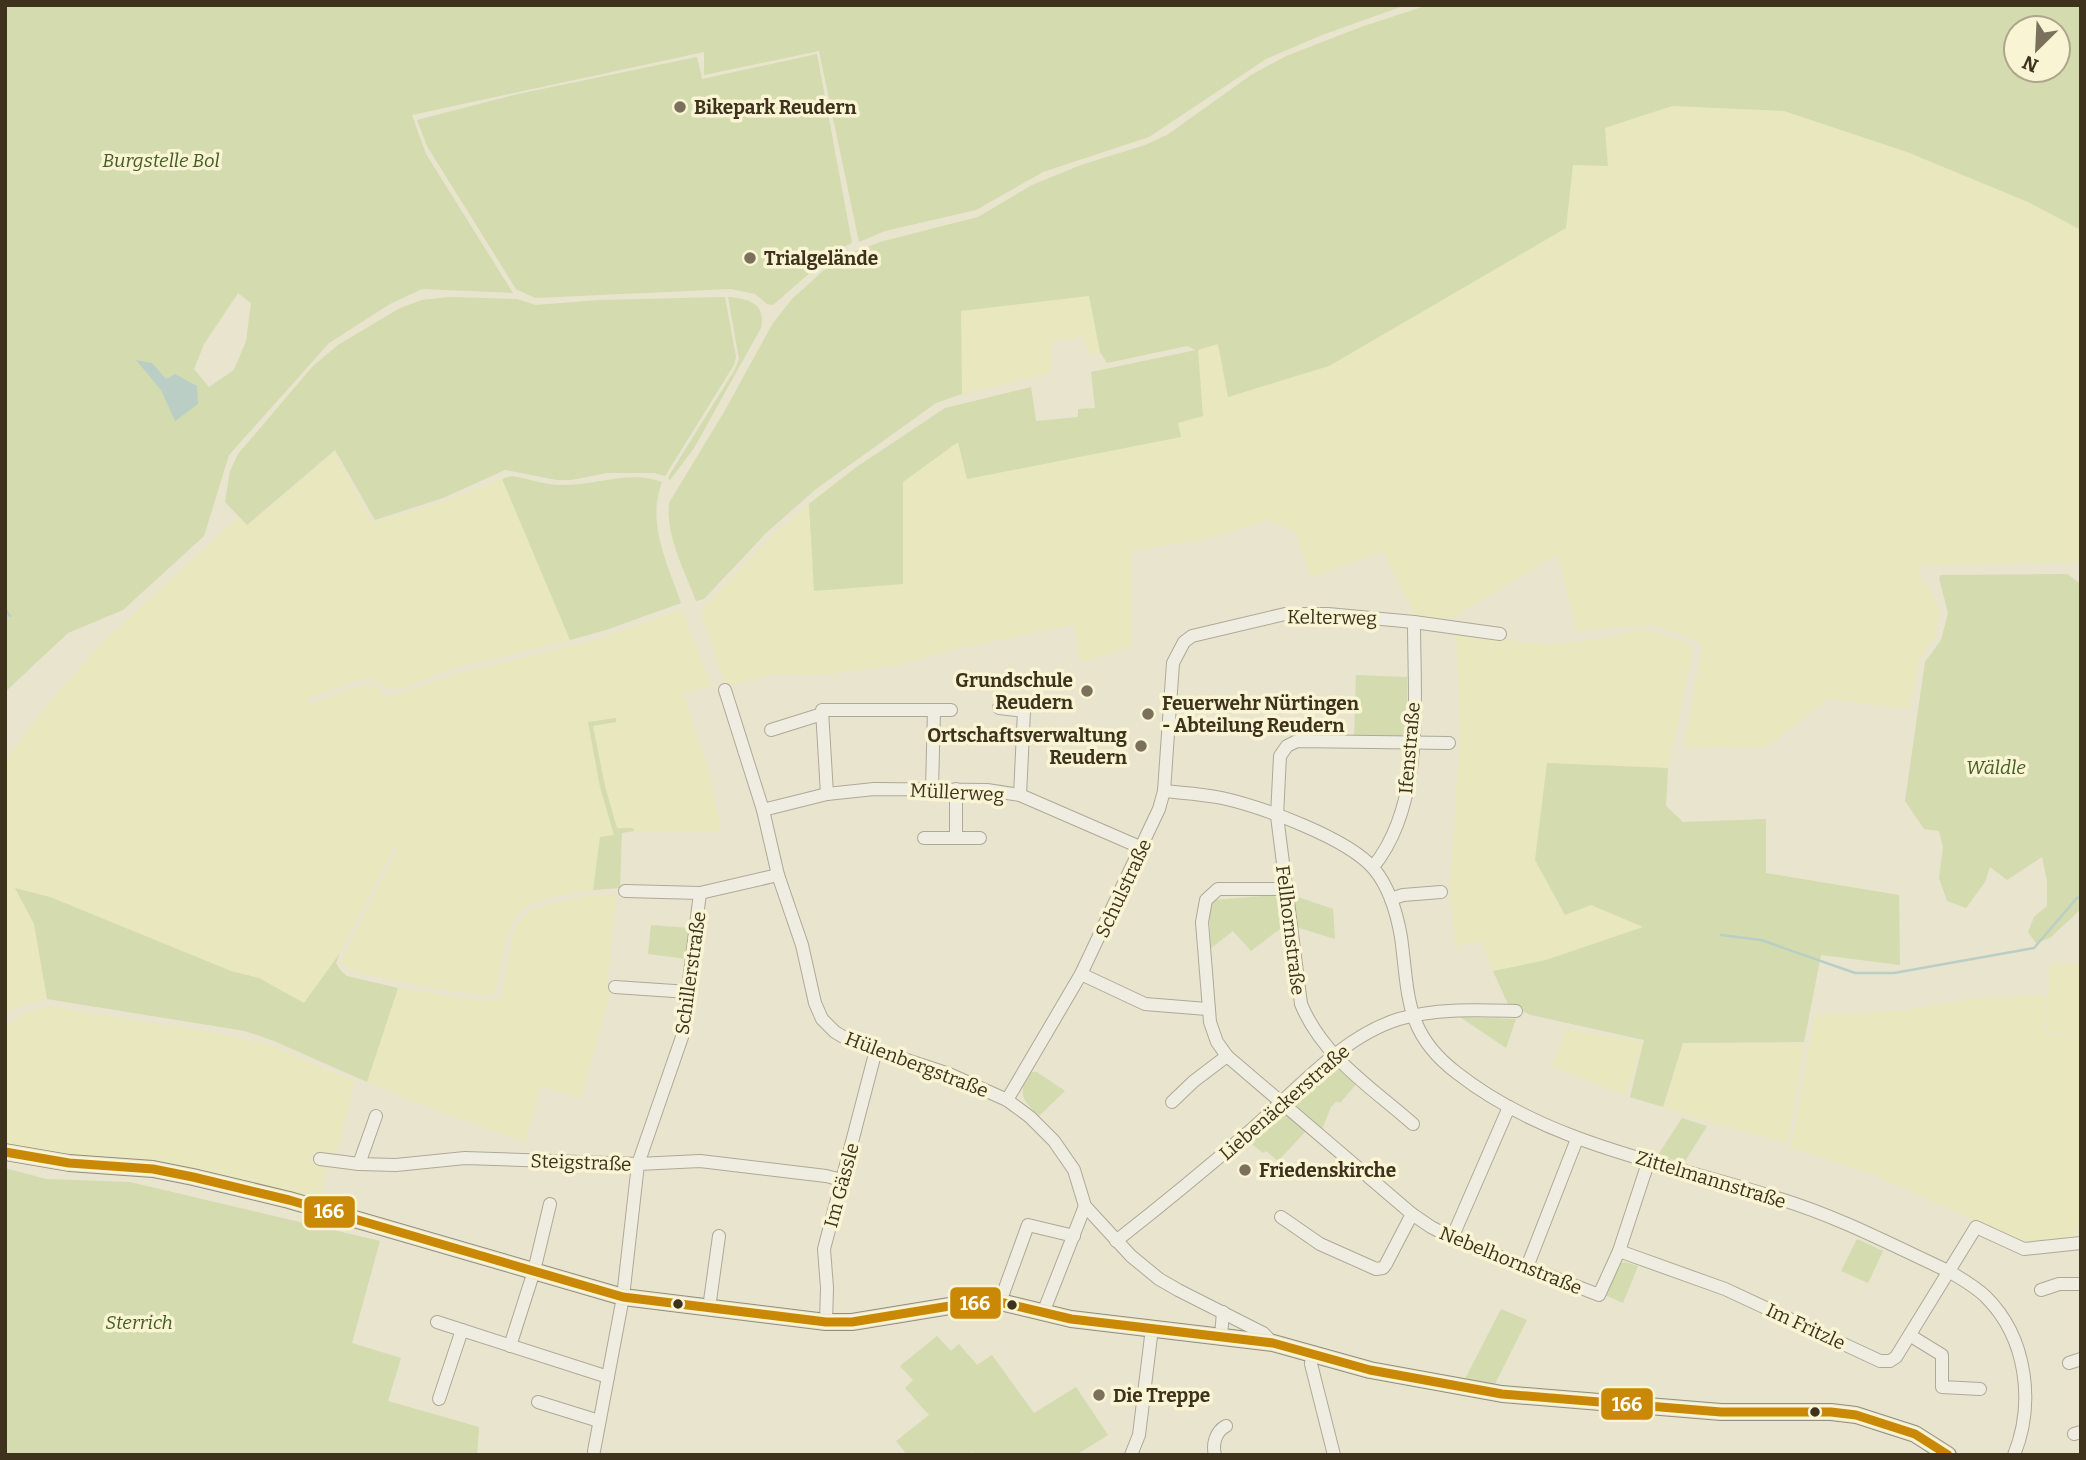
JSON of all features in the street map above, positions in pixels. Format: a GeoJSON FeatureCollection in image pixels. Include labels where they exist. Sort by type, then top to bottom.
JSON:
{"type":"FeatureCollection","features":[{"type":"Feature","properties":{"kind":"main road"},"geometry":{"type":"LineString","coordinates":[[5,1152],[69,1163],[153,1170],[193,1177],[289,1200],[623,1297],[826,1322],[852,1322],[968,1303],[1000,1302],[1072,1320],[1273,1343],[1412,1378],[1526,1396],[1721,1412],[1831,1412],[1856,1415],[1914,1434],[1948,1455]]}},
{"type":"Feature","properties":{"kind":"street","name":"Kelterweg"},"geometry":{"type":"LineString","coordinates":[[1175,656],[1184,642],[1199,634],[1285,614],[1328,614],[1415,622],[1500,634]]}},
{"type":"Feature","properties":{"kind":"street","name":"Ifenstraße"},"geometry":{"type":"LineString","coordinates":[[1373,867],[1399,823],[1413,742],[1415,622]]}},
{"type":"Feature","properties":{"kind":"street","name":"Schulstraße"},"geometry":{"type":"LineString","coordinates":[[1007,1100],[1081,974],[1159,809],[1164,791],[1175,656]]}},
{"type":"Feature","properties":{"kind":"street","name":"Hülenbergstraße"},"geometry":{"type":"LineString","coordinates":[[725,690],[763,810],[778,875],[802,945],[815,1003],[822,1018],[835,1032],[852,1042],[949,1074],[1007,1100],[1030,1117],[1060,1148],[1074,1170],[1085,1206],[1116,1241],[1159,1279],[1263,1333],[1273,1343]]}},
{"type":"Feature","properties":{"kind":"street"},"geometry":{"type":"LineString","coordinates":[[999,709],[1022,710],[1025,713],[1020,796]]}},
{"type":"Feature","properties":{"kind":"street"},"geometry":{"type":"LineString","coordinates":[[827,794],[822,710],[951,710]]}},
{"type":"Feature","properties":{"kind":"street"},"geometry":{"type":"LineString","coordinates":[[932,789],[934,710]]}},
{"type":"Feature","properties":{"kind":"street"},"geometry":{"type":"LineString","coordinates":[[771,730],[822,714]]}},
{"type":"Feature","properties":{"kind":"street","name":"Fellhornstraße"},"geometry":{"type":"LineString","coordinates":[[1413,742],[1297,741],[1287,746],[1280,756],[1277,816],[1301,1004],[1309,1023],[1333,1056],[1413,1124]]}},
{"type":"Feature","properties":{"kind":"street"},"geometry":{"type":"LineString","coordinates":[[1413,742],[1449,743]]}},
{"type":"Feature","properties":{"kind":"street","name":"Müllerweg"},"geometry":{"type":"LineString","coordinates":[[763,810],[827,794],[873,789],[987,790],[1020,796],[1142,848]]}},
{"type":"Feature","properties":{"kind":"street"},"geometry":{"type":"LineString","coordinates":[[956,789],[956,838]]}},
{"type":"Feature","properties":{"kind":"street","name":"Zittelmannstraße"},"geometry":{"type":"LineString","coordinates":[[1164,791],[1222,797],[1277,816],[1335,840],[1357,853],[1373,867],[1391,899],[1400,933],[1408,1004],[1424,1039],[1456,1073],[1508,1107],[1577,1139],[1804,1206],[1950,1272],[1985,1296],[1999,1313],[2018,1349],[2025,1376],[2026,1399],[2021,1438],[2014,1455]]}},
{"type":"Feature","properties":{"kind":"street"},"geometry":{"type":"LineString","coordinates":[[924,838],[980,838]]}},
{"type":"Feature","properties":{"kind":"street"},"geometry":{"type":"LineString","coordinates":[[625,891],[700,893],[778,875]]}},
{"type":"Feature","properties":{"kind":"street"},"geometry":{"type":"LineString","coordinates":[[1172,1102],[1227,1056],[1217,1042],[1207,1009],[1202,922],[1206,900],[1218,889],[1286,889]]}},
{"type":"Feature","properties":{"kind":"street"},"geometry":{"type":"LineString","coordinates":[[1391,899],[1402,895],[1441,892]]}},
{"type":"Feature","properties":{"kind":"street","name":"Schillerstraße"},"geometry":{"type":"LineString","coordinates":[[594,1451],[623,1297],[638,1164],[682,1037],[700,893]]}},
{"type":"Feature","properties":{"kind":"street"},"geometry":{"type":"LineString","coordinates":[[1081,974],[1145,1004],[1207,1009]]}},
{"type":"Feature","properties":{"kind":"street"},"geometry":{"type":"LineString","coordinates":[[615,987],[689,992]]}},
{"type":"Feature","properties":{"kind":"street","name":"Liebenäckerstraße"},"geometry":{"type":"LineString","coordinates":[[1116,1241],[1192,1182],[1333,1056],[1378,1028],[1413,1016],[1469,1010],[1516,1010]]}},
{"type":"Feature","properties":{"kind":"street","name":"Im Gässle"},"geometry":{"type":"LineString","coordinates":[[826,1322],[824,1249],[876,1050]]}},
{"type":"Feature","properties":{"kind":"street","name":"Nebelhornstraße"},"geometry":{"type":"LineString","coordinates":[[1227,1056],[1412,1214],[1431,1227],[1452,1238],[1599,1295],[1619,1251],[1649,1160]]}},
{"type":"Feature","properties":{"kind":"street"},"geometry":{"type":"LineString","coordinates":[[1452,1238],[1508,1107]]}},
{"type":"Feature","properties":{"kind":"street"},"geometry":{"type":"LineString","coordinates":[[359,1164],[376,1116]]}},
{"type":"Feature","properties":{"kind":"street"},"geometry":{"type":"LineString","coordinates":[[1527,1267],[1577,1139]]}},
{"type":"Feature","properties":{"kind":"street","name":"Steigstraße"},"geometry":{"type":"LineString","coordinates":[[320,1159],[396,1165],[465,1158],[638,1164],[700,1161],[842,1180]]}},
{"type":"Feature","properties":{"kind":"street"},"geometry":{"type":"LineString","coordinates":[[510,1346],[534,1271],[550,1204]]}},
{"type":"Feature","properties":{"kind":"street"},"geometry":{"type":"LineString","coordinates":[[1043,1313],[1085,1206]]}},
{"type":"Feature","properties":{"kind":"street"},"geometry":{"type":"LineString","coordinates":[[1281,1217],[1320,1244],[1376,1269],[1386,1264],[1412,1214]]}},
{"type":"Feature","properties":{"kind":"street"},"geometry":{"type":"LineString","coordinates":[[1000,1302],[1028,1225],[1074,1236]]}},
{"type":"Feature","properties":{"kind":"street","name":"Im Fritzle"},"geometry":{"type":"LineString","coordinates":[[1619,1251],[1725,1289],[1797,1320],[1880,1361],[1890,1361],[1911,1336],[1976,1227],[2024,1249],[2081,1243]]}},
{"type":"Feature","properties":{"kind":"street"},"geometry":{"type":"LineString","coordinates":[[709,1308],[719,1236]]}},
{"type":"Feature","properties":{"kind":"street"},"geometry":{"type":"LineString","coordinates":[[2041,1290],[2059,1284],[2081,1284]]}},
{"type":"Feature","properties":{"kind":"street"},"geometry":{"type":"LineString","coordinates":[[1221,1336],[1223,1312]]}},
{"type":"Feature","properties":{"kind":"street"},"geometry":{"type":"LineString","coordinates":[[437,1322],[608,1377]]}},
{"type":"Feature","properties":{"kind":"street"},"geometry":{"type":"LineString","coordinates":[[1131,1455],[1139,1435],[1152,1328]]}},
{"type":"Feature","properties":{"kind":"street"},"geometry":{"type":"LineString","coordinates":[[439,1399],[462,1330]]}},
{"type":"Feature","properties":{"kind":"street"},"geometry":{"type":"LineString","coordinates":[[1911,1336],[1942,1354],[1942,1387],[1980,1389]]}},
{"type":"Feature","properties":{"kind":"street"},"geometry":{"type":"LineString","coordinates":[[1312,1354],[1311,1364],[1334,1455]]}},
{"type":"Feature","properties":{"kind":"street"},"geometry":{"type":"LineString","coordinates":[[538,1402],[599,1421]]}},
{"type":"Feature","properties":{"kind":"street"},"geometry":{"type":"LineString","coordinates":[[1215,1455],[1215,1440],[1226,1426]]}},
{"type":"Feature","properties":{"kind":"shaded area"},"geometry":{"type":"Polygon","coordinates":[[[1672,106],[1784,111],[1907,152],[2028,202],[2081,230],[2081,562],[1919,566],[1918,576],[1932,592],[1939,611],[1936,636],[1920,658],[1909,709],[1829,699],[1766,747],[1684,748],[1702,649],[1697,640],[1651,625],[1576,631],[1558,554],[1452,618],[1441,620],[1416,617],[1383,552],[1311,577],[1294,531],[1269,520],[1204,540],[1131,550],[1132,646],[1081,662],[1075,624],[897,665],[821,675],[776,674],[726,686],[701,615],[704,607],[771,537],[809,504],[814,590],[903,482],[958,442],[968,479],[1180,436],[1178,423],[1203,416],[1198,350],[1218,343],[1229,397],[1329,366],[1565,228],[1573,165],[1605,128],[1672,106]]]}},
{"type":"Feature","properties":{"kind":"shaded area"},"geometry":{"type":"Polygon","coordinates":[[[1090,296],[1100,352],[1088,354],[1083,336],[1051,342],[1051,373],[962,394],[961,311],[1090,296]]]}},
{"type":"Feature","properties":{"kind":"shaded area"},"geometry":{"type":"Polygon","coordinates":[[[136,360],[152,363],[166,379],[175,374],[197,386],[198,404],[175,421],[161,390],[136,360]]]}},
{"type":"Feature","properties":{"kind":"shaded area"},"geometry":{"type":"Polygon","coordinates":[[[334,452],[372,523],[446,501],[502,479],[570,640],[447,670],[401,689],[389,688],[371,678],[351,682],[307,699],[310,704],[364,685],[375,685],[388,698],[456,674],[599,639],[682,610],[712,686],[683,693],[710,773],[721,832],[634,831],[633,828],[617,828],[605,786],[593,725],[616,722],[589,722],[600,787],[615,836],[600,837],[593,890],[552,897],[531,904],[519,913],[505,941],[496,990],[490,996],[430,988],[363,974],[342,966],[342,959],[398,848],[395,846],[340,953],[304,1003],[259,978],[231,971],[50,897],[15,888],[34,924],[47,999],[17,1007],[5,1015],[5,760],[53,697],[104,641],[238,518],[248,526],[334,452]]]}},
{"type":"Feature","properties":{"kind":"shaded area"},"geometry":{"type":"Polygon","coordinates":[[[1641,629],[1687,642],[1693,651],[1668,768],[1547,763],[1536,860],[1564,915],[1591,905],[1644,927],[1546,960],[1493,971],[1481,941],[1455,946],[1450,888],[1460,736],[1456,634],[1552,645],[1618,636],[1641,629]]]}},
{"type":"Feature","properties":{"kind":"shaded area"},"geometry":{"type":"Polygon","coordinates":[[[616,895],[607,985],[611,989],[581,1099],[541,1086],[525,1142],[367,1082],[398,988],[482,1001],[501,1000],[513,933],[519,921],[530,911],[547,905],[583,897],[616,895]]]}},
{"type":"Feature","properties":{"kind":"shaded area"},"geometry":{"type":"Polygon","coordinates":[[[2081,963],[2081,1037],[2047,1032],[2050,964],[2081,963]]]}},
{"type":"Feature","properties":{"kind":"shaded area"},"geometry":{"type":"Polygon","coordinates":[[[2046,995],[2045,1034],[2081,1038],[2081,1219],[2074,1237],[2024,1243],[1877,1176],[1791,1148],[1815,1014],[1904,1010],[1977,998],[2046,995]]]}},
{"type":"Feature","properties":{"kind":"shaded area"},"geometry":{"type":"Polygon","coordinates":[[[52,1007],[220,1034],[270,1045],[355,1082],[335,1158],[311,1153],[308,1160],[327,1166],[320,1203],[5,1148],[5,1027],[27,1011],[52,1007]]]}},
{"type":"Feature","properties":{"kind":"shaded area"},"geometry":{"type":"Polygon","coordinates":[[[1566,1029],[1643,1042],[1626,1095],[1552,1066],[1566,1029]]]}},
{"type":"Feature","properties":{"kind":"shaded area"},"geometry":{"type":"Polygon","coordinates":[[[1683,1044],[1804,1044],[1788,1144],[1664,1108],[1683,1044]]]}},
{"type":"Feature","properties":{"kind":"green space","name":"Burgstelle Bol"},"geometry":{"type":"Polygon","coordinates":[[[5,5],[1406,5],[1322,35],[1266,59],[1149,137],[1043,172],[976,210],[885,231],[859,242],[819,51],[704,75],[704,52],[412,115],[426,154],[513,293],[422,289],[390,304],[329,343],[229,455],[204,536],[123,610],[68,633],[5,692],[5,5]],[[238,293],[204,344],[194,369],[209,387],[234,370],[246,341],[251,303],[238,293]]]}},
{"type":"Feature","properties":{"kind":"green space"},"geometry":{"type":"Polygon","coordinates":[[[1428,5],[2081,5],[2081,230],[2028,202],[1907,152],[1784,111],[1672,106],[1605,128],[1608,166],[1573,165],[1566,228],[1329,366],[1228,397],[1218,344],[1198,350],[1203,416],[1178,423],[1181,437],[967,479],[958,442],[903,482],[903,584],[814,591],[809,504],[855,468],[945,408],[1031,387],[1036,421],[1078,417],[1078,409],[1095,408],[1091,372],[1196,350],[1187,346],[1107,363],[1100,352],[1089,296],[961,311],[962,394],[936,403],[816,489],[766,533],[704,599],[696,601],[673,541],[669,503],[773,323],[792,299],[823,271],[854,252],[880,242],[978,217],[1032,185],[1167,135],[1251,75],[1286,56],[1428,5]]]}},
{"type":"Feature","properties":{"kind":"green space"},"geometry":{"type":"Polygon","coordinates":[[[817,54],[852,243],[820,258],[820,264],[773,305],[767,304],[755,294],[731,289],[535,298],[516,289],[427,146],[417,120],[518,94],[697,57],[702,79],[817,54]]]}},
{"type":"Feature","properties":{"kind":"green space"},"geometry":{"type":"Polygon","coordinates":[[[450,297],[517,299],[536,305],[598,300],[725,297],[736,357],[734,365],[665,476],[654,473],[607,473],[557,480],[505,470],[443,498],[375,520],[335,450],[247,525],[225,502],[230,471],[238,454],[313,366],[338,345],[400,308],[422,300],[450,297]]]}},
{"type":"Feature","properties":{"kind":"green space"},"geometry":{"type":"Polygon","coordinates":[[[728,297],[754,304],[761,313],[761,328],[694,448],[670,480],[670,474],[739,359],[728,297]]]}},
{"type":"Feature","properties":{"kind":"green space"},"geometry":{"type":"Polygon","coordinates":[[[512,476],[559,485],[638,477],[662,482],[656,512],[658,528],[665,559],[681,603],[570,640],[502,479],[512,476]]]}},
{"type":"Feature","properties":{"kind":"green space","name":"Wäldle"},"geometry":{"type":"Polygon","coordinates":[[[2067,574],[2081,584],[2081,909],[2050,938],[2036,943],[2028,932],[2034,917],[2047,906],[2047,881],[2042,857],[2007,880],[1990,867],[1985,882],[1966,908],[1947,901],[1939,878],[1943,848],[1939,831],[1924,829],[1905,801],[1925,662],[1941,640],[1948,613],[1939,578],[1941,575],[2067,574]]]}},
{"type":"Feature","properties":{"kind":"green space"},"geometry":{"type":"Polygon","coordinates":[[[1356,675],[1407,677],[1407,730],[1400,738],[1354,738],[1356,675]]]}},
{"type":"Feature","properties":{"kind":"green space"},"geometry":{"type":"Polygon","coordinates":[[[616,718],[616,722],[593,726],[617,828],[633,828],[634,831],[622,833],[620,888],[593,890],[600,837],[614,835],[600,787],[588,722],[616,718]]]}},
{"type":"Feature","properties":{"kind":"green space"},"geometry":{"type":"Polygon","coordinates":[[[1547,763],[1668,768],[1666,806],[1683,822],[1766,819],[1766,873],[1899,895],[1900,965],[1821,955],[1804,1042],[1683,1043],[1663,1107],[1630,1097],[1644,1040],[1531,1015],[1508,1004],[1493,971],[1546,960],[1643,927],[1591,905],[1565,915],[1535,860],[1547,763]]]}},
{"type":"Feature","properties":{"kind":"green space"},"geometry":{"type":"Polygon","coordinates":[[[15,888],[50,897],[231,971],[259,978],[304,1003],[340,953],[336,963],[347,976],[398,988],[367,1082],[245,1031],[47,999],[34,924],[15,888]]]}},
{"type":"Feature","properties":{"kind":"green space"},"geometry":{"type":"Polygon","coordinates":[[[1274,895],[1280,902],[1284,926],[1251,951],[1233,931],[1211,948],[1209,908],[1214,900],[1274,895]]]}},
{"type":"Feature","properties":{"kind":"green space"},"geometry":{"type":"Polygon","coordinates":[[[1292,895],[1333,909],[1335,939],[1296,927],[1292,895]]]}},
{"type":"Feature","properties":{"kind":"green space"},"geometry":{"type":"Polygon","coordinates":[[[651,925],[690,928],[687,959],[648,954],[651,925]]]}},
{"type":"Feature","properties":{"kind":"green space"},"geometry":{"type":"Polygon","coordinates":[[[1460,1017],[1516,1019],[1506,1048],[1460,1017]]]}},
{"type":"Feature","properties":{"kind":"green space"},"geometry":{"type":"Polygon","coordinates":[[[1334,1064],[1358,1082],[1340,1103],[1337,1101],[1331,1107],[1322,1129],[1295,1105],[1295,1099],[1334,1064]]]}},
{"type":"Feature","properties":{"kind":"green space"},"geometry":{"type":"Polygon","coordinates":[[[1030,1072],[1037,1072],[1065,1091],[1039,1116],[1023,1096],[1030,1072]]]}},
{"type":"Feature","properties":{"kind":"green space"},"geometry":{"type":"Polygon","coordinates":[[[1282,1114],[1307,1130],[1278,1161],[1248,1141],[1282,1114]]]}},
{"type":"Feature","properties":{"kind":"green space"},"geometry":{"type":"Polygon","coordinates":[[[1682,1118],[1707,1126],[1684,1163],[1658,1155],[1682,1118]]]}},
{"type":"Feature","properties":{"kind":"green space","name":"Sterrich"},"geometry":{"type":"Polygon","coordinates":[[[5,1168],[46,1179],[130,1182],[380,1241],[352,1343],[401,1358],[388,1401],[479,1427],[477,1455],[5,1455],[5,1168]]]}},
{"type":"Feature","properties":{"kind":"green space"},"geometry":{"type":"Polygon","coordinates":[[[1857,1239],[1883,1251],[1868,1283],[1841,1271],[1857,1239]]]}},
{"type":"Feature","properties":{"kind":"green space"},"geometry":{"type":"Polygon","coordinates":[[[1620,1263],[1638,1266],[1623,1303],[1603,1294],[1620,1263]]]}},
{"type":"Feature","properties":{"kind":"green space"},"geometry":{"type":"Polygon","coordinates":[[[1501,1309],[1527,1320],[1494,1386],[1464,1381],[1501,1309]]]}},
{"type":"Feature","properties":{"kind":"green space"},"geometry":{"type":"Polygon","coordinates":[[[937,1336],[951,1351],[959,1344],[977,1365],[992,1355],[1034,1413],[1076,1387],[1108,1435],[1076,1455],[975,1455],[972,1452],[969,1455],[907,1455],[896,1441],[929,1415],[905,1388],[913,1380],[900,1366],[937,1336]]]}},
{"type":"Feature","properties":{"kind":"waterway"},"geometry":{"type":"LineString","coordinates":[[5,609],[10,616]]}},
{"type":"Feature","properties":{"kind":"waterway"},"geometry":{"type":"LineString","coordinates":[[1721,935],[1761,940],[1855,973],[1894,973],[2034,948],[2077,898],[2081,897]]}},
{"type":"Feature","properties":{"kind":"transit line","name":"166"},"geometry":{"type":"LineString","coordinates":[[5,1152],[69,1163],[153,1169],[193,1177],[289,1200],[623,1297],[826,1322],[852,1322],[968,1303],[1000,1302],[1071,1319],[1273,1343],[1370,1370],[1502,1394],[1721,1412],[1831,1412],[1856,1415],[1915,1434],[1948,1455]]}},
{"type":"Feature","properties":{"kind":"place","name":"Bikepark Reudern"},"geometry":{"type":"Point","coordinates":[680,107]}},
{"type":"Feature","properties":{"kind":"place","name":"Trialgelände"},"geometry":{"type":"Point","coordinates":[750,258]}},
{"type":"Feature","properties":{"kind":"place","name":"Grundschule Reudern"},"geometry":{"type":"Point","coordinates":[1087,691]}},
{"type":"Feature","properties":{"kind":"place","name":"Feuerwehr Nürtingen - Abteilung Reudern"},"geometry":{"type":"Point","coordinates":[1148,714]}},
{"type":"Feature","properties":{"kind":"place","name":"Ortschaftsverwaltung Reudern"},"geometry":{"type":"Point","coordinates":[1141,746]}},
{"type":"Feature","properties":{"kind":"place","name":"Friedenskirche"},"geometry":{"type":"Point","coordinates":[1245,1170]}},
{"type":"Feature","properties":{"kind":"place","name":"Die Treppe"},"geometry":{"type":"Point","coordinates":[1099,1395]}}]}
